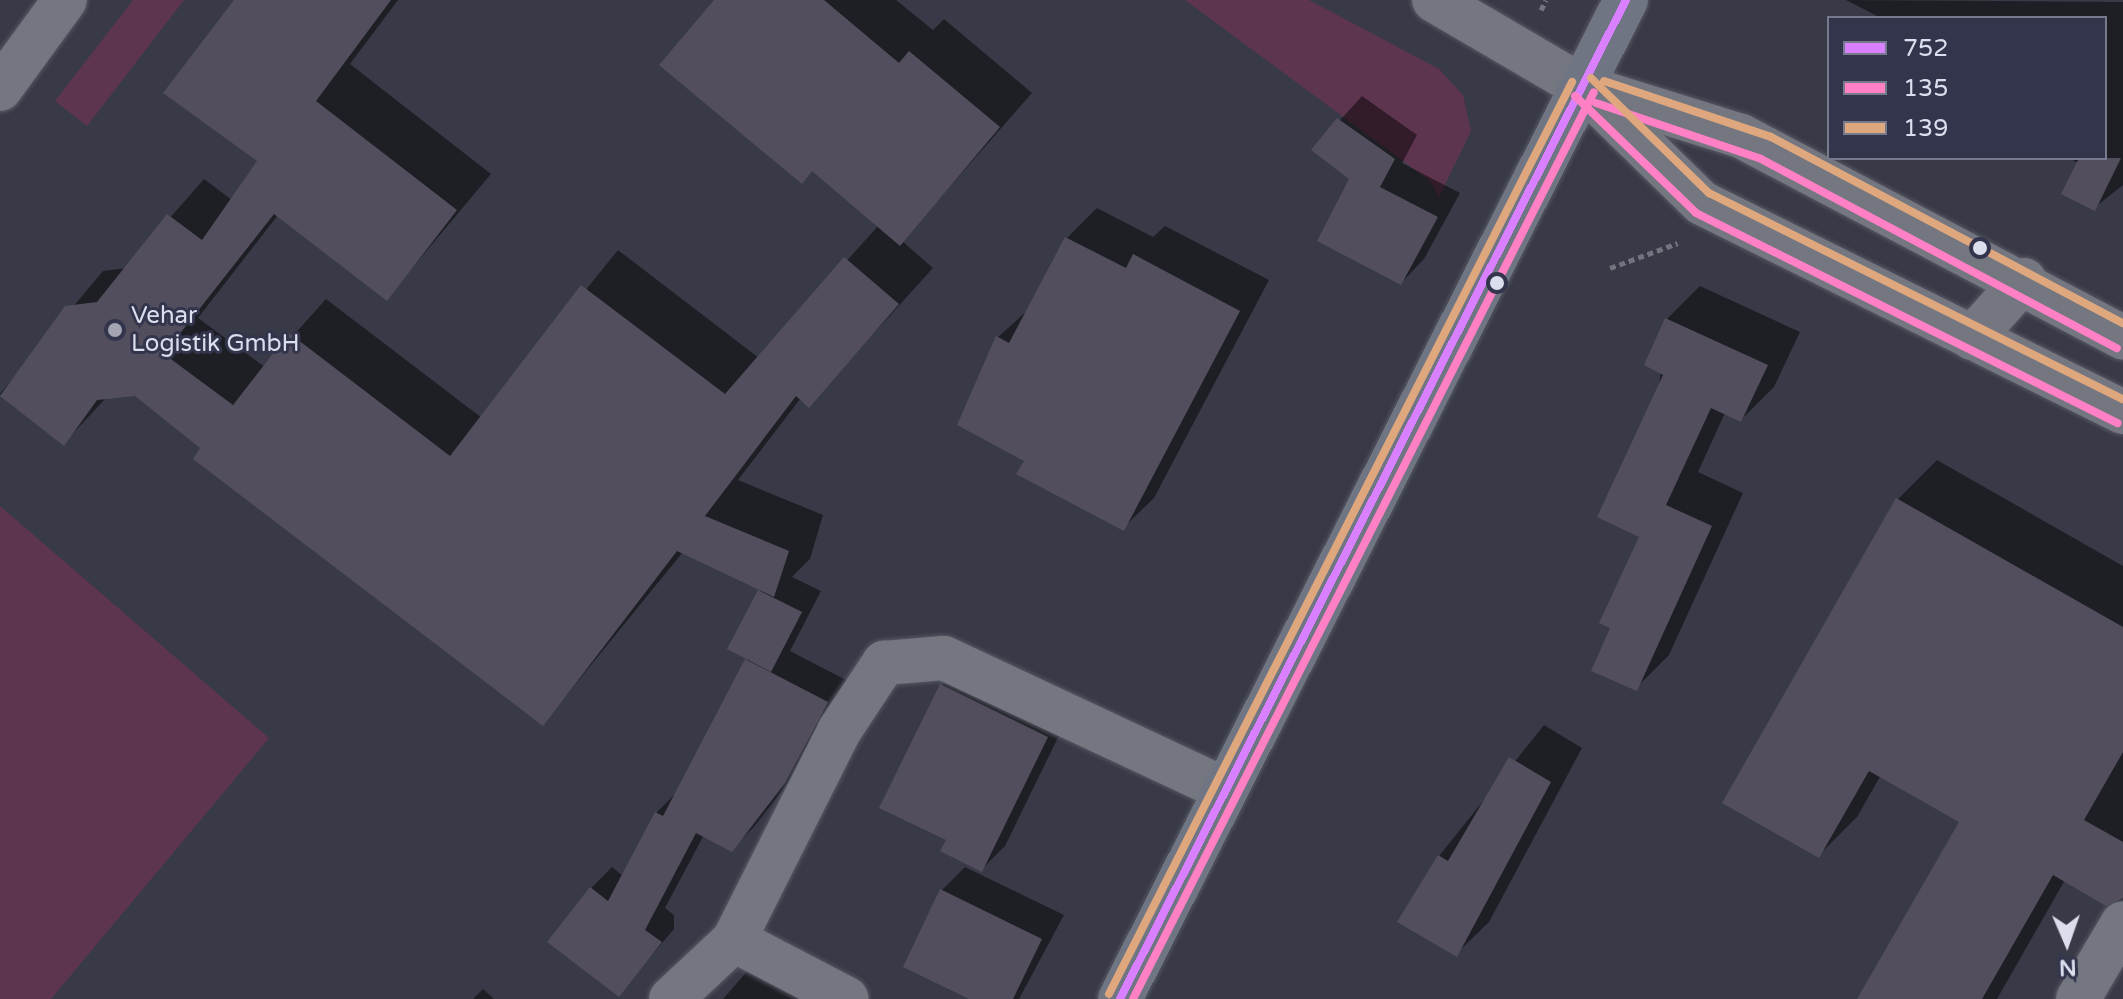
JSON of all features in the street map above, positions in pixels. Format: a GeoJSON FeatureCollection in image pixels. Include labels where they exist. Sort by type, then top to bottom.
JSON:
{"type":"FeatureCollection","features":[{"type":"Feature","properties":{"kind":"main road"},"geometry":{"type":"LineString","coordinates":[[1120,999],[1626,0]]}},
{"type":"Feature","properties":{"kind":"street"},"geometry":{"type":"LineString","coordinates":[[0,89],[65,0]]}},
{"type":"Feature","properties":{"kind":"street"},"geometry":{"type":"LineString","coordinates":[[1434,0],[1583,87],[1741,136],[2024,280],[2123,337]]}},
{"type":"Feature","properties":{"kind":"street"},"geometry":{"type":"LineString","coordinates":[[1583,87],[1702,203],[2123,412]]}},
{"type":"Feature","properties":{"kind":"street"},"geometry":{"type":"LineString","coordinates":[[1972,338],[2024,280]]}},
{"type":"Feature","properties":{"kind":"street"},"geometry":{"type":"LineString","coordinates":[[671,999],[734,940],[839,731],[884,663],[910,655],[944,658],[1226,790]]}},
{"type":"Feature","properties":{"kind":"street"},"geometry":{"type":"LineString","coordinates":[[2078,999],[2123,923]]}},
{"type":"Feature","properties":{"kind":"street"},"geometry":{"type":"LineString","coordinates":[[734,940],[847,999]]}},
{"type":"Feature","properties":{"kind":"path"},"geometry":{"type":"LineString","coordinates":[[1610,268],[1685,240]]}},
{"type":"Feature","properties":{"kind":"shaded area"},"geometry":{"type":"Polygon","coordinates":[[[133,0],[184,0],[87,126],[55,101],[133,0]]]}},
{"type":"Feature","properties":{"kind":"shaded area"},"geometry":{"type":"Polygon","coordinates":[[[1185,0],[1309,0],[1439,69],[1463,95],[1471,131],[1439,197],[1430,181],[1185,0]]]}},
{"type":"Feature","properties":{"kind":"shaded area"},"geometry":{"type":"Polygon","coordinates":[[[0,506],[269,738],[51,999],[0,999],[0,506]]]}},
{"type":"Feature","properties":{"kind":"building"},"geometry":{"type":"Polygon","coordinates":[[[234,0],[391,0],[316,101],[457,210],[387,301],[274,214],[164,354],[233,405],[289,333],[450,456],[581,285],[725,394],[844,257],[899,304],[809,408],[796,396],[705,516],[789,551],[774,597],[677,551],[543,726],[193,459],[200,448],[135,396],[97,400],[64,446],[0,396],[65,306],[97,302],[167,214],[202,240],[257,161],[163,93],[234,0]]]}},
{"type":"Feature","properties":{"kind":"building"},"geometry":{"type":"Polygon","coordinates":[[[714,0],[824,0],[899,63],[909,51],[1000,127],[900,246],[812,171],[802,184],[659,65],[714,0]]]}},
{"type":"Feature","properties":{"kind":"building"},"geometry":{"type":"Polygon","coordinates":[[[1337,118],[1395,159],[1380,187],[1438,217],[1401,285],[1317,241],[1349,179],[1311,150],[1337,118]]]}},
{"type":"Feature","properties":{"kind":"building"},"geometry":{"type":"Polygon","coordinates":[[[2121,158],[2095,211],[2061,194],[2078,160],[2121,158]]]}},
{"type":"Feature","properties":{"kind":"building"},"geometry":{"type":"Polygon","coordinates":[[[1065,237],[1126,268],[1133,254],[1240,311],[1124,531],[1016,474],[1024,461],[957,425],[996,336],[1009,343],[1065,237]]]}},
{"type":"Feature","properties":{"kind":"building"},"geometry":{"type":"Polygon","coordinates":[[[1665,318],[1768,365],[1741,422],[1711,408],[1666,505],[1712,526],[1637,691],[1591,671],[1610,628],[1599,623],[1639,537],[1597,517],[1663,375],[1644,365],[1665,318]]]}},
{"type":"Feature","properties":{"kind":"building"},"geometry":{"type":"Polygon","coordinates":[[[1896,498],[2123,627],[2123,752],[2084,820],[2123,842],[2123,898],[2106,906],[2053,875],[1982,999],[1857,999],[1959,822],[1869,771],[1819,858],[1722,803],[1896,498]]]}},
{"type":"Feature","properties":{"kind":"building"},"geometry":{"type":"Polygon","coordinates":[[[758,590],[802,612],[771,672],[727,649],[758,590]]]}},
{"type":"Feature","properties":{"kind":"building"},"geometry":{"type":"Polygon","coordinates":[[[745,659],[828,702],[785,783],[732,852],[696,833],[645,930],[662,942],[619,997],[547,942],[590,887],[608,901],[655,812],[663,816],[745,659]]]}},
{"type":"Feature","properties":{"kind":"building"},"geometry":{"type":"Polygon","coordinates":[[[940,684],[1048,737],[982,872],[940,851],[946,840],[879,808],[940,684]]]}},
{"type":"Feature","properties":{"kind":"building"},"geometry":{"type":"Polygon","coordinates":[[[1509,757],[1551,782],[1457,957],[1397,922],[1438,855],[1448,861],[1509,757]]]}},
{"type":"Feature","properties":{"kind":"building"},"geometry":{"type":"Polygon","coordinates":[[[940,889],[1042,939],[1013,999],[969,999],[903,967],[940,889]]]}},
{"type":"Feature","properties":{"kind":"transit line","name":"752"},"geometry":{"type":"LineString","coordinates":[[1120,999],[1626,0]]}},
{"type":"Feature","properties":{"kind":"transit line","name":"139"},"geometry":{"type":"LineString","coordinates":[[1591,78],[1709,193],[2123,399]]}},
{"type":"Feature","properties":{"kind":"transit line","name":"139"},"geometry":{"type":"LineString","coordinates":[[1604,81],[1771,137],[2123,323]]}},
{"type":"Feature","properties":{"kind":"transit line","name":"139"},"geometry":{"type":"LineString","coordinates":[[1109,994],[1572,82]]}},
{"type":"Feature","properties":{"kind":"transit line","name":"135"},"geometry":{"type":"LineString","coordinates":[[1133,999],[1594,92]]}},
{"type":"Feature","properties":{"kind":"transit line","name":"135"},"geometry":{"type":"LineString","coordinates":[[1575,96],[1696,213],[2118,423]]}},
{"type":"Feature","properties":{"kind":"transit line","name":"135"},"geometry":{"type":"LineString","coordinates":[[1596,103],[1761,159],[2117,348]]}},
{"type":"Feature","properties":{"kind":"place","name":"Vehar Logistik GmbH"},"geometry":{"type":"Point","coordinates":[115,330]}}]}
